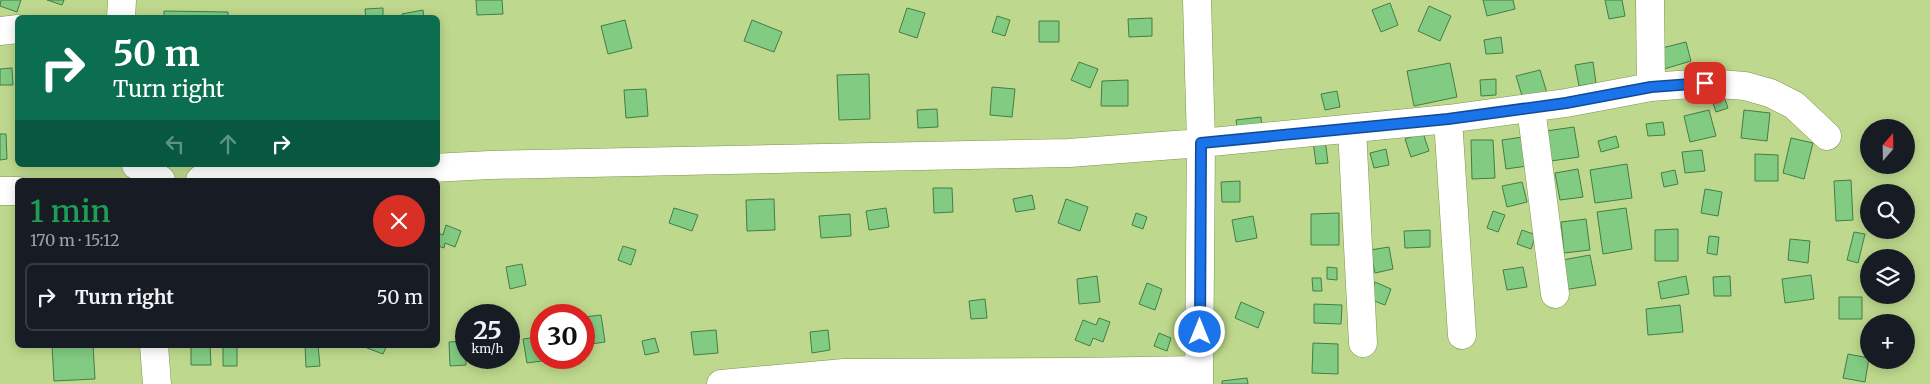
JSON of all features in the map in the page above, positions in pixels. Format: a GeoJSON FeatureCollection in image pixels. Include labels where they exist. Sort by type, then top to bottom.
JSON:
{"type":"FeatureCollection","features":[{"type":"Feature","properties":{"kind":"street"},"geometry":{"type":"LineString","coordinates":[[121,15],[122,0]]}},
{"type":"Feature","properties":{"kind":"street"},"geometry":{"type":"LineString","coordinates":[[721,384],[844,373],[1077,372],[1199,377],[1201,143],[1197,0]]}},
{"type":"Feature","properties":{"kind":"street"},"geometry":{"type":"LineString","coordinates":[[1650,0],[1651,87]]}},
{"type":"Feature","properties":{"kind":"street"},"geometry":{"type":"LineString","coordinates":[[0,31],[15,29]]}},
{"type":"Feature","properties":{"kind":"street"},"geometry":{"type":"LineString","coordinates":[[239,178],[490,165],[1069,153],[1201,143],[1448,119],[1566,103],[1651,87],[1705,83],[1745,86],[1770,93],[1794,105],[1827,136]]}},
{"type":"Feature","properties":{"kind":"street"},"geometry":{"type":"LineString","coordinates":[[1532,108],[1554,294]]}},
{"type":"Feature","properties":{"kind":"street"},"geometry":{"type":"LineString","coordinates":[[1448,119],[1462,335]]}},
{"type":"Feature","properties":{"kind":"street"},"geometry":{"type":"LineString","coordinates":[[1352,129],[1363,343]]}},
{"type":"Feature","properties":{"kind":"street"},"geometry":{"type":"LineString","coordinates":[[138,167],[157,178]]}},
{"type":"Feature","properties":{"kind":"street"},"geometry":{"type":"LineString","coordinates":[[0,191],[15,191]]}},
{"type":"Feature","properties":{"kind":"street"},"geometry":{"type":"LineString","coordinates":[[154,348],[157,384]]}},
{"type":"Feature","properties":{"kind":"building"},"geometry":{"type":"Polygon","coordinates":[[[1,0],[21,0],[17,12],[0,6],[1,0]]]}},
{"type":"Feature","properties":{"kind":"building"},"geometry":{"type":"Polygon","coordinates":[[[47,0],[64,0],[62,5],[47,0]]]}},
{"type":"Feature","properties":{"kind":"building"},"geometry":{"type":"Polygon","coordinates":[[[476,0],[502,0],[503,14],[477,15],[476,0]]]}},
{"type":"Feature","properties":{"kind":"building"},"geometry":{"type":"Polygon","coordinates":[[[1483,0],[1513,0],[1515,9],[1487,16],[1483,0]]]}},
{"type":"Feature","properties":{"kind":"building"},"geometry":{"type":"Polygon","coordinates":[[[1605,0],[1622,0],[1625,16],[1609,19],[1605,0]]]}},
{"type":"Feature","properties":{"kind":"building"},"geometry":{"type":"Polygon","coordinates":[[[1390,3],[1398,25],[1381,32],[1372,10],[1390,3]]]}},
{"type":"Feature","properties":{"kind":"building"},"geometry":{"type":"Polygon","coordinates":[[[1429,6],[1451,16],[1440,41],[1418,31],[1429,6]]]}},
{"type":"Feature","properties":{"kind":"building"},"geometry":{"type":"Polygon","coordinates":[[[383,8],[383,15],[366,15],[365,9],[383,8]]]}},
{"type":"Feature","properties":{"kind":"building"},"geometry":{"type":"Polygon","coordinates":[[[907,8],[925,13],[917,38],[899,32],[907,8]]]}},
{"type":"Feature","properties":{"kind":"building"},"geometry":{"type":"Polygon","coordinates":[[[423,10],[424,15],[402,15],[423,10]]]}},
{"type":"Feature","properties":{"kind":"building"},"geometry":{"type":"Polygon","coordinates":[[[164,11],[228,12],[228,15],[164,15],[164,11]]]}},
{"type":"Feature","properties":{"kind":"building"},"geometry":{"type":"Polygon","coordinates":[[[997,16],[1010,20],[1005,36],[992,32],[997,16]]]}},
{"type":"Feature","properties":{"kind":"building"},"geometry":{"type":"Polygon","coordinates":[[[1152,18],[1152,36],[1129,37],[1128,19],[1152,18]]]}},
{"type":"Feature","properties":{"kind":"building"},"geometry":{"type":"Polygon","coordinates":[[[625,20],[632,48],[608,54],[601,26],[625,20]]]}},
{"type":"Feature","properties":{"kind":"building"},"geometry":{"type":"Polygon","coordinates":[[[752,20],[782,32],[774,52],[744,41],[752,20]]]}},
{"type":"Feature","properties":{"kind":"building"},"geometry":{"type":"Polygon","coordinates":[[[1039,21],[1059,21],[1059,42],[1039,42],[1039,21]]]}},
{"type":"Feature","properties":{"kind":"building"},"geometry":{"type":"Polygon","coordinates":[[[1501,37],[1503,53],[1486,54],[1484,40],[1501,37]]]}},
{"type":"Feature","properties":{"kind":"building"},"geometry":{"type":"Polygon","coordinates":[[[1686,42],[1691,61],[1664,69],[1658,49],[1686,42]]]}},
{"type":"Feature","properties":{"kind":"building"},"geometry":{"type":"Polygon","coordinates":[[[1079,62],[1098,69],[1090,88],[1071,80],[1079,62]]]}},
{"type":"Feature","properties":{"kind":"building"},"geometry":{"type":"Polygon","coordinates":[[[1593,62],[1596,83],[1579,86],[1575,65],[1593,62]]]}},
{"type":"Feature","properties":{"kind":"building"},"geometry":{"type":"Polygon","coordinates":[[[1450,63],[1457,97],[1414,106],[1407,71],[1450,63]]]}},
{"type":"Feature","properties":{"kind":"building"},"geometry":{"type":"Polygon","coordinates":[[[12,68],[13,85],[0,85],[0,69],[12,68]]]}},
{"type":"Feature","properties":{"kind":"building"},"geometry":{"type":"Polygon","coordinates":[[[1540,70],[1547,93],[1523,99],[1516,76],[1540,70]]]}},
{"type":"Feature","properties":{"kind":"building"},"geometry":{"type":"Polygon","coordinates":[[[869,74],[870,119],[839,120],[837,75],[869,74]]]}},
{"type":"Feature","properties":{"kind":"building"},"geometry":{"type":"Polygon","coordinates":[[[1496,79],[1496,95],[1481,96],[1480,80],[1496,79]]]}},
{"type":"Feature","properties":{"kind":"building"},"geometry":{"type":"Polygon","coordinates":[[[1128,80],[1128,106],[1101,106],[1102,81],[1128,80]]]}},
{"type":"Feature","properties":{"kind":"building"},"geometry":{"type":"Polygon","coordinates":[[[992,87],[1015,89],[1012,117],[990,115],[992,87]]]}},
{"type":"Feature","properties":{"kind":"building"},"geometry":{"type":"Polygon","coordinates":[[[646,89],[648,116],[626,118],[624,90],[646,89]]]}},
{"type":"Feature","properties":{"kind":"building"},"geometry":{"type":"Polygon","coordinates":[[[1337,91],[1340,107],[1325,110],[1321,94],[1337,91]]]}},
{"type":"Feature","properties":{"kind":"building"},"geometry":{"type":"Polygon","coordinates":[[[1725,99],[1728,108],[1716,112],[1713,103],[1725,99]]]}},
{"type":"Feature","properties":{"kind":"building"},"geometry":{"type":"Polygon","coordinates":[[[937,109],[938,127],[918,128],[917,110],[937,109]]]}},
{"type":"Feature","properties":{"kind":"building"},"geometry":{"type":"Polygon","coordinates":[[[1709,110],[1716,136],[1690,142],[1684,116],[1709,110]]]}},
{"type":"Feature","properties":{"kind":"building"},"geometry":{"type":"Polygon","coordinates":[[[1744,110],[1770,113],[1767,141],[1741,138],[1744,110]]]}},
{"type":"Feature","properties":{"kind":"building"},"geometry":{"type":"Polygon","coordinates":[[[1261,117],[1262,131],[1238,134],[1236,120],[1261,117]]]}},
{"type":"Feature","properties":{"kind":"building"},"geometry":{"type":"Polygon","coordinates":[[[1663,122],[1665,135],[1648,136],[1646,124],[1663,122]]]}},
{"type":"Feature","properties":{"kind":"building"},"geometry":{"type":"Polygon","coordinates":[[[1574,127],[1579,157],[1551,161],[1546,131],[1574,127]]]}},
{"type":"Feature","properties":{"kind":"building"},"geometry":{"type":"Polygon","coordinates":[[[1423,133],[1429,151],[1411,157],[1405,139],[1423,133]]]}},
{"type":"Feature","properties":{"kind":"building"},"geometry":{"type":"Polygon","coordinates":[[[0,134],[6,134],[7,159],[0,160],[0,134]]]}},
{"type":"Feature","properties":{"kind":"building"},"geometry":{"type":"Polygon","coordinates":[[[1616,136],[1619,147],[1601,152],[1598,141],[1616,136]]]}},
{"type":"Feature","properties":{"kind":"building"},"geometry":{"type":"Polygon","coordinates":[[[1523,137],[1527,166],[1506,169],[1502,140],[1523,137]]]}},
{"type":"Feature","properties":{"kind":"building"},"geometry":{"type":"Polygon","coordinates":[[[1791,138],[1813,143],[1804,179],[1783,173],[1791,138]]]}},
{"type":"Feature","properties":{"kind":"building"},"geometry":{"type":"Polygon","coordinates":[[[1325,139],[1328,163],[1316,164],[1313,141],[1325,139]]]}},
{"type":"Feature","properties":{"kind":"building"},"geometry":{"type":"Polygon","coordinates":[[[1471,140],[1493,140],[1495,178],[1472,179],[1471,140]]]}},
{"type":"Feature","properties":{"kind":"building"},"geometry":{"type":"Polygon","coordinates":[[[1386,149],[1389,165],[1374,168],[1370,153],[1386,149]]]}},
{"type":"Feature","properties":{"kind":"building"},"geometry":{"type":"Polygon","coordinates":[[[1702,150],[1705,171],[1685,173],[1682,152],[1702,150]]]}},
{"type":"Feature","properties":{"kind":"building"},"geometry":{"type":"Polygon","coordinates":[[[1755,154],[1778,155],[1778,181],[1755,181],[1755,154]]]}},
{"type":"Feature","properties":{"kind":"building"},"geometry":{"type":"Polygon","coordinates":[[[1627,164],[1632,198],[1595,203],[1590,170],[1627,164]]]}},
{"type":"Feature","properties":{"kind":"building"},"geometry":{"type":"Polygon","coordinates":[[[1578,169],[1583,197],[1560,200],[1555,173],[1578,169]]]}},
{"type":"Feature","properties":{"kind":"building"},"geometry":{"type":"Polygon","coordinates":[[[1675,170],[1678,184],[1664,187],[1661,173],[1675,170]]]}},
{"type":"Feature","properties":{"kind":"building"},"geometry":{"type":"Polygon","coordinates":[[[1851,180],[1853,220],[1836,221],[1834,181],[1851,180]]]}},
{"type":"Feature","properties":{"kind":"building"},"geometry":{"type":"Polygon","coordinates":[[[1240,181],[1240,202],[1222,202],[1221,182],[1240,181]]]}},
{"type":"Feature","properties":{"kind":"building"},"geometry":{"type":"Polygon","coordinates":[[[1522,182],[1527,202],[1507,207],[1502,186],[1522,182]]]}},
{"type":"Feature","properties":{"kind":"building"},"geometry":{"type":"Polygon","coordinates":[[[933,188],[952,188],[953,212],[934,213],[933,188]]]}},
{"type":"Feature","properties":{"kind":"building"},"geometry":{"type":"Polygon","coordinates":[[[1705,189],[1722,192],[1718,216],[1701,213],[1705,189]]]}},
{"type":"Feature","properties":{"kind":"building"},"geometry":{"type":"Polygon","coordinates":[[[1032,195],[1035,209],[1016,212],[1013,199],[1032,195]]]}},
{"type":"Feature","properties":{"kind":"building"},"geometry":{"type":"Polygon","coordinates":[[[774,199],[775,230],[747,231],[746,200],[774,199]]]}},
{"type":"Feature","properties":{"kind":"building"},"geometry":{"type":"Polygon","coordinates":[[[1066,199],[1088,207],[1080,231],[1058,223],[1066,199]]]}},
{"type":"Feature","properties":{"kind":"building"},"geometry":{"type":"Polygon","coordinates":[[[674,208],[698,215],[692,231],[669,223],[674,208]]]}},
{"type":"Feature","properties":{"kind":"building"},"geometry":{"type":"Polygon","coordinates":[[[886,208],[889,227],[869,230],[866,211],[886,208]]]}},
{"type":"Feature","properties":{"kind":"building"},"geometry":{"type":"Polygon","coordinates":[[[1626,208],[1632,249],[1603,254],[1597,212],[1626,208]]]}},
{"type":"Feature","properties":{"kind":"building"},"geometry":{"type":"Polygon","coordinates":[[[1493,211],[1505,215],[1498,232],[1487,228],[1493,211]]]}},
{"type":"Feature","properties":{"kind":"building"},"geometry":{"type":"Polygon","coordinates":[[[1136,213],[1147,217],[1143,229],[1132,225],[1136,213]]]}},
{"type":"Feature","properties":{"kind":"building"},"geometry":{"type":"Polygon","coordinates":[[[1339,213],[1339,245],[1311,245],[1311,214],[1339,213]]]}},
{"type":"Feature","properties":{"kind":"building"},"geometry":{"type":"Polygon","coordinates":[[[850,214],[851,236],[821,238],[819,216],[850,214]]]}},
{"type":"Feature","properties":{"kind":"building"},"geometry":{"type":"Polygon","coordinates":[[[1253,216],[1257,238],[1236,242],[1232,220],[1253,216]]]}},
{"type":"Feature","properties":{"kind":"building"},"geometry":{"type":"Polygon","coordinates":[[[1586,219],[1590,250],[1564,253],[1561,222],[1586,219]]]}},
{"type":"Feature","properties":{"kind":"building"},"geometry":{"type":"Polygon","coordinates":[[[446,225],[461,231],[455,247],[445,243],[444,248],[440,247],[440,234],[443,235],[446,225]]]}},
{"type":"Feature","properties":{"kind":"building"},"geometry":{"type":"Polygon","coordinates":[[[1678,229],[1678,261],[1655,261],[1655,230],[1678,229]]]}},
{"type":"Feature","properties":{"kind":"building"},"geometry":{"type":"Polygon","coordinates":[[[1430,230],[1430,247],[1405,248],[1404,231],[1430,230]]]}},
{"type":"Feature","properties":{"kind":"building"},"geometry":{"type":"Polygon","coordinates":[[[1522,230],[1536,235],[1531,249],[1517,244],[1522,230]]]}},
{"type":"Feature","properties":{"kind":"building"},"geometry":{"type":"Polygon","coordinates":[[[1854,232],[1860,233],[1860,239],[1864,239],[1858,263],[1847,260],[1854,232]]]}},
{"type":"Feature","properties":{"kind":"building"},"geometry":{"type":"Polygon","coordinates":[[[1709,236],[1719,237],[1717,255],[1707,253],[1709,236]]]}},
{"type":"Feature","properties":{"kind":"building"},"geometry":{"type":"Polygon","coordinates":[[[1790,239],[1810,241],[1808,263],[1788,260],[1790,239]]]}},
{"type":"Feature","properties":{"kind":"building"},"geometry":{"type":"Polygon","coordinates":[[[623,246],[636,250],[631,265],[618,260],[623,246]]]}},
{"type":"Feature","properties":{"kind":"building"},"geometry":{"type":"Polygon","coordinates":[[[1389,247],[1393,269],[1375,273],[1370,250],[1389,247]]]}},
{"type":"Feature","properties":{"kind":"building"},"geometry":{"type":"Polygon","coordinates":[[[1590,255],[1596,285],[1563,290],[1557,261],[1590,255]]]}},
{"type":"Feature","properties":{"kind":"building"},"geometry":{"type":"Polygon","coordinates":[[[522,264],[526,285],[510,289],[506,267],[522,264]]]}},
{"type":"Feature","properties":{"kind":"building"},"geometry":{"type":"Polygon","coordinates":[[[1327,267],[1337,268],[1337,280],[1327,279],[1327,267]]]}},
{"type":"Feature","properties":{"kind":"building"},"geometry":{"type":"Polygon","coordinates":[[[1523,267],[1527,287],[1507,290],[1503,270],[1523,267]]]}},
{"type":"Feature","properties":{"kind":"building"},"geometry":{"type":"Polygon","coordinates":[[[1811,275],[1814,299],[1785,303],[1782,279],[1811,275]]]}},
{"type":"Feature","properties":{"kind":"building"},"geometry":{"type":"Polygon","coordinates":[[[1097,276],[1100,302],[1079,304],[1077,279],[1097,276]]]}},
{"type":"Feature","properties":{"kind":"building"},"geometry":{"type":"Polygon","coordinates":[[[1686,276],[1689,294],[1661,299],[1658,282],[1686,276]]]}},
{"type":"Feature","properties":{"kind":"building"},"geometry":{"type":"Polygon","coordinates":[[[1730,276],[1731,296],[1714,296],[1713,277],[1730,276]]]}},
{"type":"Feature","properties":{"kind":"building"},"geometry":{"type":"Polygon","coordinates":[[[1312,278],[1321,278],[1322,291],[1313,291],[1312,278]]]}},
{"type":"Feature","properties":{"kind":"building"},"geometry":{"type":"Polygon","coordinates":[[[1375,282],[1391,289],[1385,305],[1369,299],[1375,282]]]}},
{"type":"Feature","properties":{"kind":"building"},"geometry":{"type":"Polygon","coordinates":[[[1147,283],[1162,289],[1155,310],[1139,304],[1147,283]]]}},
{"type":"Feature","properties":{"kind":"building"},"geometry":{"type":"Polygon","coordinates":[[[1839,297],[1860,297],[1862,314],[1860,314],[1860,319],[1839,319],[1839,297]]]}},
{"type":"Feature","properties":{"kind":"building"},"geometry":{"type":"Polygon","coordinates":[[[985,299],[987,318],[971,319],[969,301],[985,299]]]}},
{"type":"Feature","properties":{"kind":"building"},"geometry":{"type":"Polygon","coordinates":[[[1241,302],[1264,312],[1258,328],[1235,318],[1241,302]]]}},
{"type":"Feature","properties":{"kind":"building"},"geometry":{"type":"Polygon","coordinates":[[[1314,304],[1342,305],[1341,324],[1314,323],[1314,304]]]}},
{"type":"Feature","properties":{"kind":"building"},"geometry":{"type":"Polygon","coordinates":[[[1680,305],[1683,332],[1648,335],[1646,309],[1680,305]]]}},
{"type":"Feature","properties":{"kind":"building"},"geometry":{"type":"Polygon","coordinates":[[[601,315],[605,342],[595,343],[595,316],[601,315]]]}},
{"type":"Feature","properties":{"kind":"building"},"geometry":{"type":"Polygon","coordinates":[[[1099,318],[1110,322],[1103,342],[1093,338],[1090,346],[1075,340],[1083,320],[1096,325],[1099,318]]]}},
{"type":"Feature","properties":{"kind":"building"},"geometry":{"type":"Polygon","coordinates":[[[716,330],[718,353],[694,355],[691,332],[716,330]]]}},
{"type":"Feature","properties":{"kind":"building"},"geometry":{"type":"Polygon","coordinates":[[[828,330],[830,350],[812,353],[810,332],[828,330]]]}},
{"type":"Feature","properties":{"kind":"building"},"geometry":{"type":"Polygon","coordinates":[[[1159,333],[1171,338],[1167,351],[1154,346],[1159,333]]]}},
{"type":"Feature","properties":{"kind":"building"},"geometry":{"type":"Polygon","coordinates":[[[530,338],[530,363],[527,363],[523,339],[530,338]]]}},
{"type":"Feature","properties":{"kind":"building"},"geometry":{"type":"Polygon","coordinates":[[[655,338],[659,352],[645,355],[642,341],[655,338]]]}},
{"type":"Feature","properties":{"kind":"building"},"geometry":{"type":"Polygon","coordinates":[[[449,342],[455,342],[455,366],[450,366],[449,342]]]}},
{"type":"Feature","properties":{"kind":"building"},"geometry":{"type":"Polygon","coordinates":[[[1313,343],[1338,344],[1338,374],[1312,373],[1313,343]]]}},
{"type":"Feature","properties":{"kind":"building"},"geometry":{"type":"Polygon","coordinates":[[[52,348],[93,348],[95,379],[54,381],[52,348]]]}},
{"type":"Feature","properties":{"kind":"building"},"geometry":{"type":"Polygon","coordinates":[[[191,348],[210,348],[211,365],[191,365],[191,348]]]}},
{"type":"Feature","properties":{"kind":"building"},"geometry":{"type":"Polygon","coordinates":[[[223,348],[237,348],[237,366],[223,366],[223,348]]]}},
{"type":"Feature","properties":{"kind":"building"},"geometry":{"type":"Polygon","coordinates":[[[305,348],[318,348],[320,366],[306,367],[305,348]]]}},
{"type":"Feature","properties":{"kind":"building"},"geometry":{"type":"Polygon","coordinates":[[[367,348],[386,348],[383,354],[367,348]]]}},
{"type":"Feature","properties":{"kind":"building"},"geometry":{"type":"Polygon","coordinates":[[[1848,354],[1860,356],[1860,369],[1867,369],[1865,382],[1843,378],[1848,354]]]}},
{"type":"Feature","properties":{"kind":"building"},"geometry":{"type":"Polygon","coordinates":[[[1247,378],[1248,384],[1222,384],[1222,381],[1247,378]]]}},
{"type":"Feature","properties":{"kind":"route"},"geometry":{"type":"LineString","coordinates":[[1200,332],[1201,143],[1448,119],[1566,103],[1651,87],[1705,83]]}}]}
